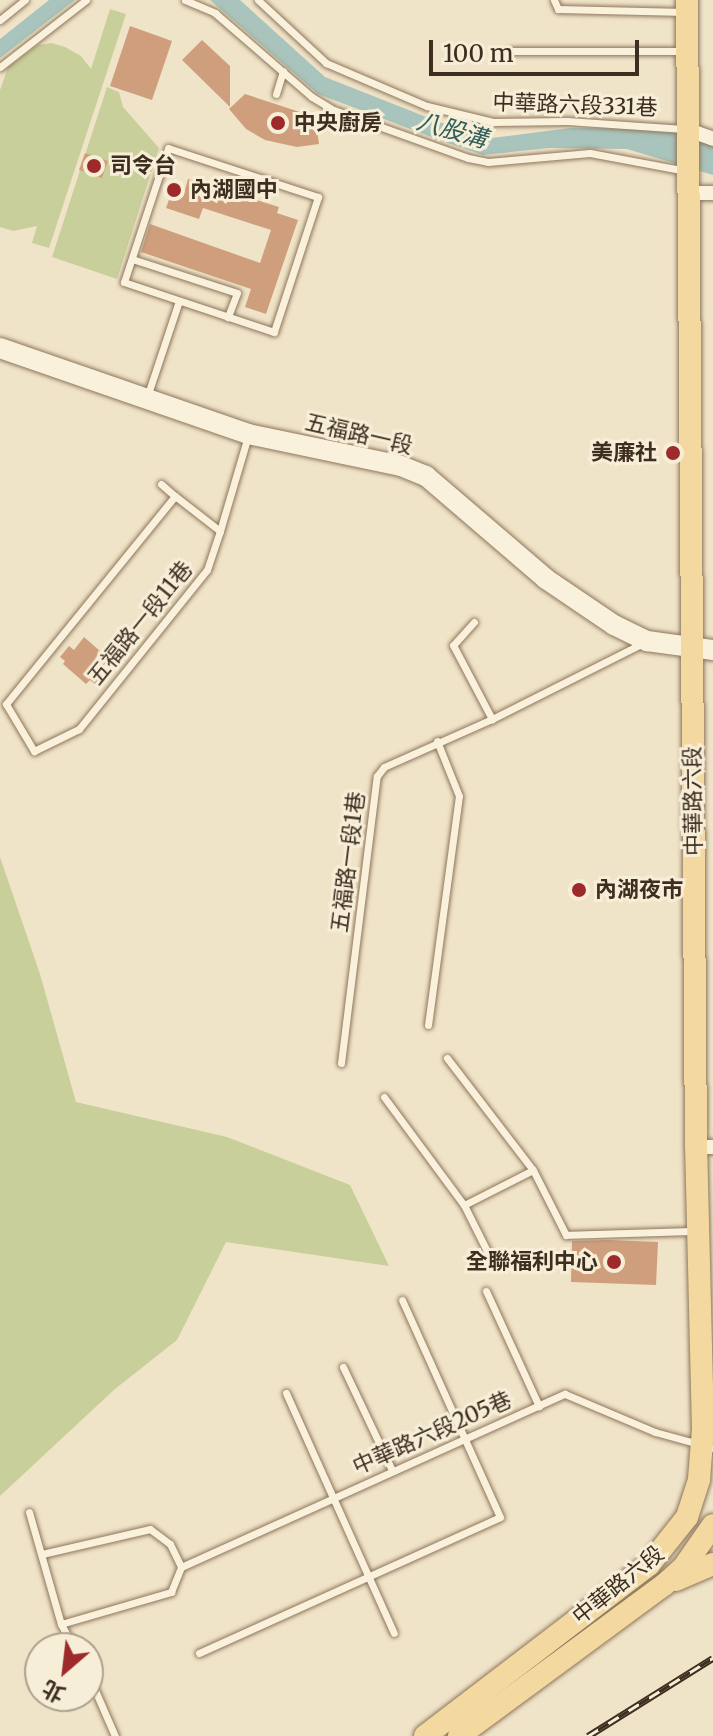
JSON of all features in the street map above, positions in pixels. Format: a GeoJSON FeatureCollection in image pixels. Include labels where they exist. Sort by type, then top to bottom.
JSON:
{"type":"FeatureCollection","features":[{"type":"Feature","properties":{"kind":"main road"},"geometry":{"type":"LineString","coordinates":[[686,129],[687,6]]}},
{"type":"Feature","properties":{"kind":"main road","name":"中華路六段"},"geometry":{"type":"LineString","coordinates":[[425,1736],[649,1565],[687,1517],[708,1448],[698,1231],[704,1147],[702,650],[686,129]]}},
{"type":"Feature","properties":{"kind":"main road","name":"五福路一段"},"geometry":{"type":"LineString","coordinates":[[0,348],[248,434],[401,466],[426,476],[546,579],[614,625],[647,641],[702,650]]}},
{"type":"Feature","properties":{"kind":"main road","name":"中華路六段"},"geometry":{"type":"LineString","coordinates":[[459,1736],[708,1553],[713,1525]]}},
{"type":"Feature","properties":{"kind":"main road"},"geometry":{"type":"LineString","coordinates":[[649,1565],[673,1553],[708,1553]]}},
{"type":"Feature","properties":{"kind":"street"},"geometry":{"type":"LineString","coordinates":[[686,129],[713,139]]}},
{"type":"Feature","properties":{"kind":"street"},"geometry":{"type":"LineString","coordinates":[[687,182],[713,193]]}},
{"type":"Feature","properties":{"kind":"lane"},"geometry":{"type":"LineString","coordinates":[[0,20],[25,0]]}},
{"type":"Feature","properties":{"kind":"lane"},"geometry":{"type":"LineString","coordinates":[[185,0],[215,13],[334,110],[468,158],[488,162],[590,153],[687,182]]}},
{"type":"Feature","properties":{"kind":"lane","name":"中華路六段331巷"},"geometry":{"type":"LineString","coordinates":[[258,0],[326,63],[427,106],[493,122],[567,121],[686,129]]}},
{"type":"Feature","properties":{"kind":"lane"},"geometry":{"type":"LineString","coordinates":[[554,0],[558,9],[687,6]]}},
{"type":"Feature","properties":{"kind":"lane"},"geometry":{"type":"LineString","coordinates":[[0,67],[80,1]]}},
{"type":"Feature","properties":{"kind":"lane"},"geometry":{"type":"LineString","coordinates":[[511,51],[687,51]]}},
{"type":"Feature","properties":{"kind":"lane"},"geometry":{"type":"LineString","coordinates":[[276,94],[283,71]]}},
{"type":"Feature","properties":{"kind":"lane"},"geometry":{"type":"LineString","coordinates":[[168,148],[318,197],[274,332],[124,282],[132,259],[168,148]]}},
{"type":"Feature","properties":{"kind":"lane"},"geometry":{"type":"LineString","coordinates":[[132,259],[237,293],[228,317]]}},
{"type":"Feature","properties":{"kind":"lane"},"geometry":{"type":"LineString","coordinates":[[146,398],[179,301]]}},
{"type":"Feature","properties":{"kind":"lane","name":"五福路一段11巷"},"geometry":{"type":"LineString","coordinates":[[175,496],[6,704],[34,751],[79,729],[207,570],[248,434]]}},
{"type":"Feature","properties":{"kind":"lane"},"geometry":{"type":"LineString","coordinates":[[161,484],[220,531]]}},
{"type":"Feature","properties":{"kind":"lane"},"geometry":{"type":"LineString","coordinates":[[474,622],[453,645],[492,719]]}},
{"type":"Feature","properties":{"kind":"lane","name":"五福路一段1巷"},"geometry":{"type":"LineString","coordinates":[[341,1063],[377,776],[393,759],[492,719],[647,641]]}},
{"type":"Feature","properties":{"kind":"lane"},"geometry":{"type":"LineString","coordinates":[[428,1025],[459,796],[437,741]]}},
{"type":"Feature","properties":{"kind":"lane"},"geometry":{"type":"LineString","coordinates":[[447,1058],[533,1170],[566,1235],[698,1231]]}},
{"type":"Feature","properties":{"kind":"lane"},"geometry":{"type":"LineString","coordinates":[[384,1097],[464,1205],[489,1255]]}},
{"type":"Feature","properties":{"kind":"lane"},"geometry":{"type":"LineString","coordinates":[[464,1205],[533,1170]]}},
{"type":"Feature","properties":{"kind":"lane"},"geometry":{"type":"LineString","coordinates":[[486,1291],[539,1406]]}},
{"type":"Feature","properties":{"kind":"lane"},"geometry":{"type":"LineString","coordinates":[[199,1653],[500,1517],[402,1300]]}},
{"type":"Feature","properties":{"kind":"lane"},"geometry":{"type":"LineString","coordinates":[[343,1367],[392,1470]]}},
{"type":"Feature","properties":{"kind":"lane"},"geometry":{"type":"LineString","coordinates":[[286,1393],[394,1633]]}},
{"type":"Feature","properties":{"kind":"lane","name":"中華路六段205巷"},"geometry":{"type":"LineString","coordinates":[[181,1567],[334,1495],[565,1394],[708,1448]]}},
{"type":"Feature","properties":{"kind":"lane"},"geometry":{"type":"LineString","coordinates":[[29,1512],[65,1632]]}},
{"type":"Feature","properties":{"kind":"lane"},"geometry":{"type":"LineString","coordinates":[[42,1554],[150,1529],[170,1544],[181,1567],[171,1592],[61,1624]]}},
{"type":"Feature","properties":{"kind":"lane"},"geometry":{"type":"LineString","coordinates":[[104,1711],[115,1736]]}},
{"type":"Feature","properties":{"kind":"green space"},"geometry":{"type":"Polygon","coordinates":[[[110,9],[126,14],[49,248],[32,243],[37,226],[13,231],[0,227],[0,90],[8,67],[38,45],[52,43],[65,47],[81,56],[91,69],[110,9]]]}},
{"type":"Feature","properties":{"kind":"green space"},"geometry":{"type":"Polygon","coordinates":[[[107,87],[119,92],[123,107],[159,148],[117,279],[52,257],[107,87]]]}},
{"type":"Feature","properties":{"kind":"green space"},"geometry":{"type":"Polygon","coordinates":[[[0,857],[40,974],[76,1102],[227,1137],[350,1185],[389,1266],[226,1242],[177,1340],[115,1389],[0,1496],[0,857]]]}},
{"type":"Feature","properties":{"kind":"water"},"geometry":{"type":"Polygon","coordinates":[[[49,0],[75,0],[0,58],[0,39],[49,0]]]}},
{"type":"Feature","properties":{"kind":"water","name":"八股溝"},"geometry":{"type":"Polygon","coordinates":[[[210,0],[240,0],[325,77],[439,122],[492,138],[570,128],[680,129],[713,141],[713,175],[627,149],[549,148],[483,155],[442,141],[318,94],[210,0]]]}},
{"type":"Feature","properties":{"kind":"building"},"geometry":{"type":"Polygon","coordinates":[[[130,26],[172,41],[152,100],[110,86],[130,26]]]}},
{"type":"Feature","properties":{"kind":"building"},"geometry":{"type":"Polygon","coordinates":[[[202,40],[230,66],[230,107],[182,60],[202,40]]]}},
{"type":"Feature","properties":{"kind":"building","name":"中央廚房"},"geometry":{"type":"Polygon","coordinates":[[[245,94],[315,117],[319,144],[297,147],[265,140],[246,129],[229,109],[245,94]]]}},
{"type":"Feature","properties":{"kind":"building","name":"司令台"},"geometry":{"type":"Polygon","coordinates":[[[85,153],[108,161],[102,178],[79,170],[85,153]]]}},
{"type":"Feature","properties":{"kind":"building"},"geometry":{"type":"Polygon","coordinates":[[[188,179],[279,207],[277,213],[298,220],[266,314],[245,307],[251,289],[141,252],[150,224],[260,263],[271,230],[203,208],[199,219],[166,208],[171,194],[183,197],[188,179]]]}},
{"type":"Feature","properties":{"kind":"building"},"geometry":{"type":"Polygon","coordinates":[[[84,637],[109,659],[98,672],[102,675],[95,684],[90,680],[86,684],[63,664],[65,661],[60,657],[69,646],[74,650],[84,637]]]}},
{"type":"Feature","properties":{"kind":"building","name":"全聯福利中心"},"geometry":{"type":"Polygon","coordinates":[[[572,1241],[658,1242],[656,1285],[571,1282],[572,1241]]]}},
{"type":"Feature","properties":{"kind":"railway"},"geometry":{"type":"LineString","coordinates":[[588,1736],[713,1658]]}},
{"type":"Feature","properties":{"kind":"place","name":"中央廚房"},"geometry":{"type":"Point","coordinates":[278,123]}},
{"type":"Feature","properties":{"kind":"place","name":"司令台"},"geometry":{"type":"Point","coordinates":[94,166]}},
{"type":"Feature","properties":{"kind":"place","name":"內湖國中"},"geometry":{"type":"Point","coordinates":[174,190]}},
{"type":"Feature","properties":{"kind":"place","name":"美廉社"},"geometry":{"type":"Point","coordinates":[673,453]}},
{"type":"Feature","properties":{"kind":"place","name":"內湖夜市"},"geometry":{"type":"Point","coordinates":[579,890]}},
{"type":"Feature","properties":{"kind":"place","name":"全聯福利中心"},"geometry":{"type":"Point","coordinates":[614,1262]}}]}
